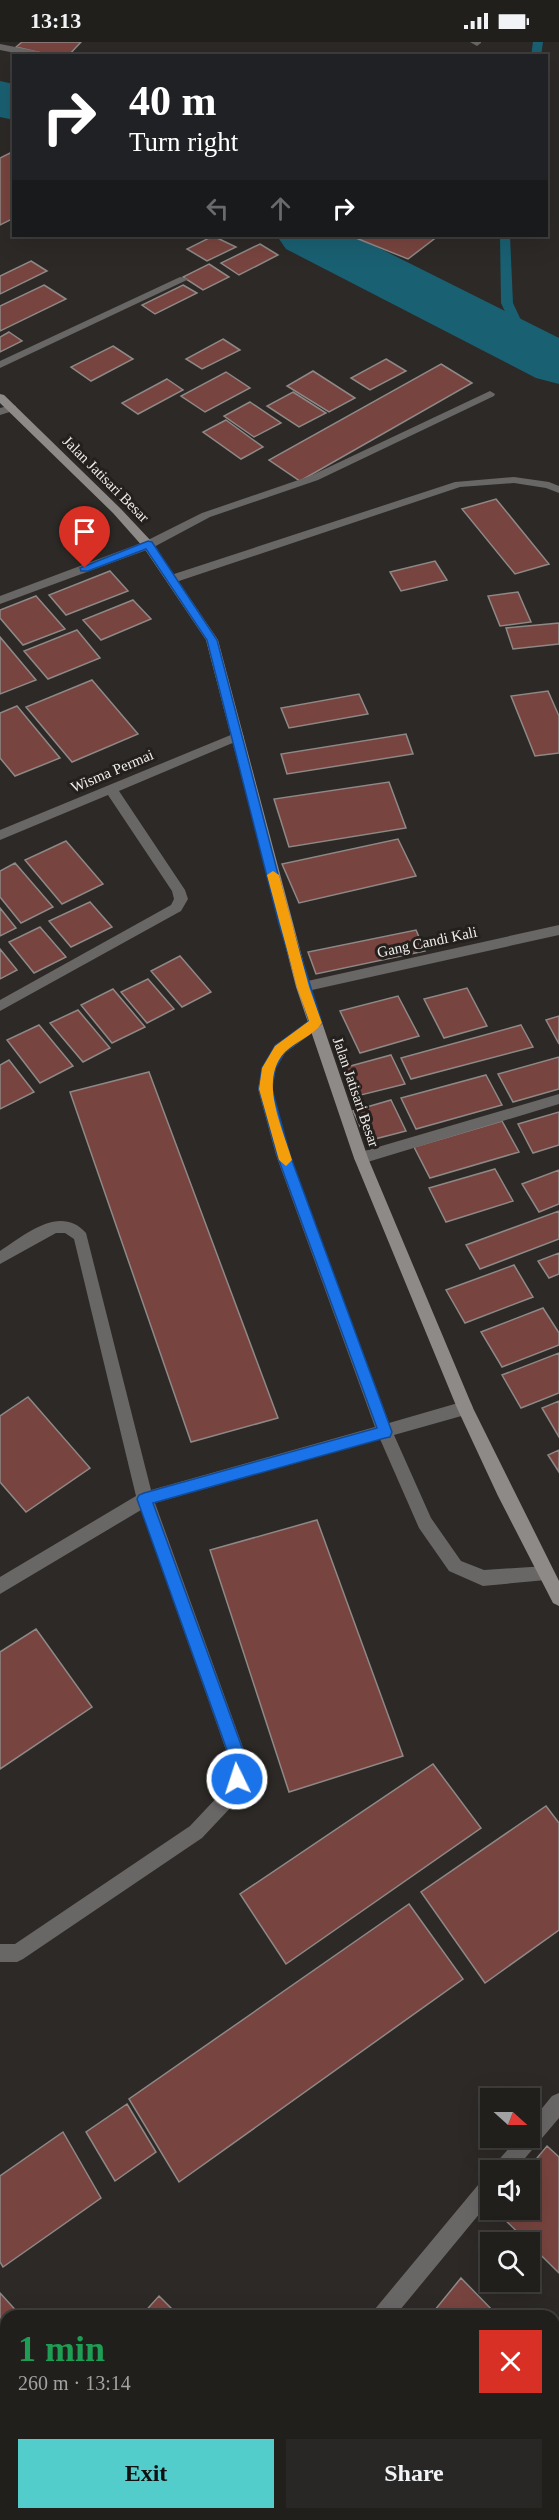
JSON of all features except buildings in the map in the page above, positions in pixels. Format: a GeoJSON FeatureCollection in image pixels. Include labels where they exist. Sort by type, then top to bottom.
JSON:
{"type":"FeatureCollection","features":[{"type":"Feature","properties":{"kind":"street"},"geometry":{"type":"LineString","coordinates":[[0,46],[37,54]]}},
{"type":"Feature","properties":{"kind":"street"},"geometry":{"type":"LineString","coordinates":[[0,365],[184,279]]}},
{"type":"Feature","properties":{"kind":"street"},"geometry":{"type":"LineString","coordinates":[[0,600],[148,545],[206,514],[314,478],[490,394]]}},
{"type":"Feature","properties":{"kind":"street","name":"Jalan Jatisari Besar"},"geometry":{"type":"LineString","coordinates":[[0,397],[6,410],[117,510],[148,545],[212,640],[303,987],[361,1158],[465,1408],[559,1598]]}},
{"type":"Feature","properties":{"kind":"street"},"geometry":{"type":"LineString","coordinates":[[172,579],[459,484],[514,480],[549,485],[559,490]]}},
{"type":"Feature","properties":{"kind":"street","name":"Wisma Permai"},"geometry":{"type":"LineString","coordinates":[[0,836],[238,736]]}},
{"type":"Feature","properties":{"kind":"street"},"geometry":{"type":"LineString","coordinates":[[0,1006],[176,908],[181,899],[178,890],[111,789]]}},
{"type":"Feature","properties":{"kind":"street","name":"Gang Candi Kali"},"geometry":{"type":"LineString","coordinates":[[303,987],[559,930]]}},
{"type":"Feature","properties":{"kind":"street"},"geometry":{"type":"LineString","coordinates":[[315,1023],[280,1049],[269,1068],[265,1089],[284,1155],[385,1432],[425,1523],[455,1566],[483,1578],[546,1574]]}},
{"type":"Feature","properties":{"kind":"street"},"geometry":{"type":"LineString","coordinates":[[361,1158],[559,1099]]}},
{"type":"Feature","properties":{"kind":"street"},"geometry":{"type":"LineString","coordinates":[[0,1258],[56,1226],[76,1230],[81,1237],[144,1499],[236,1753],[237,1779],[228,1798],[196,1832],[17,1953],[0,1953]]}},
{"type":"Feature","properties":{"kind":"street"},"geometry":{"type":"LineString","coordinates":[[0,1586],[144,1499],[465,1408]]}},
{"type":"Feature","properties":{"kind":"street"},"geometry":{"type":"LineString","coordinates":[[511,2160],[559,2103]]}},
{"type":"Feature","properties":{"kind":"street"},"geometry":{"type":"LineString","coordinates":[[387,2310],[480,2198]]}},
{"type":"Feature","properties":{"kind":"waterway"},"geometry":{"type":"LineString","coordinates":[[536,54],[538,42]]}},
{"type":"Feature","properties":{"kind":"waterway"},"geometry":{"type":"LineString","coordinates":[[0,98],[12,102]]}},
{"type":"Feature","properties":{"kind":"waterway"},"geometry":{"type":"LineString","coordinates":[[310,237],[559,364]]}},
{"type":"Feature","properties":{"kind":"waterway"},"geometry":{"type":"LineString","coordinates":[[505,237],[507,303],[529,350]]}},
{"type":"Feature","properties":{"kind":"slow traffic"},"geometry":{"type":"LineString","coordinates":[[273,875],[285,924],[315,1023],[280,1049],[269,1068],[265,1089],[286,1160]]}},
{"type":"Feature","properties":{"kind":"route"},"geometry":{"type":"LineString","coordinates":[[85,568],[148,545],[212,640],[285,924],[315,1023],[280,1049],[269,1068],[265,1089],[284,1155],[385,1432],[144,1499],[236,1753],[237,1779]]}}]}
